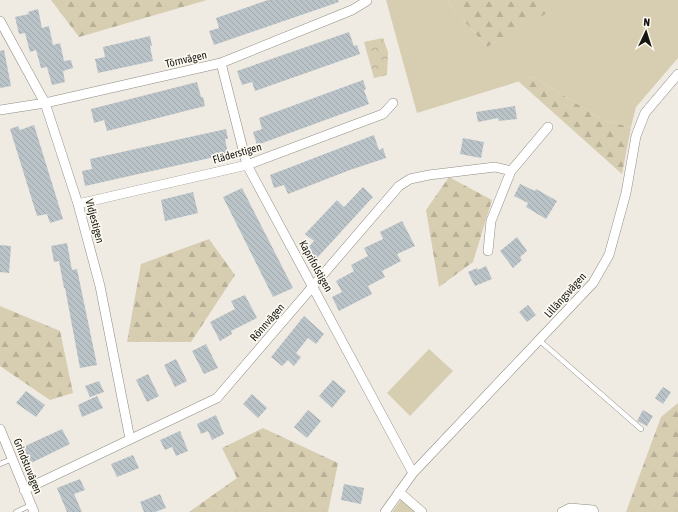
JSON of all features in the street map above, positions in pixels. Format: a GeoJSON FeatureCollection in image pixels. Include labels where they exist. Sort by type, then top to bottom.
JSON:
{"type":"FeatureCollection","features":[{"type":"Feature","properties":{"kind":"street","name":"Törnvägen"},"geometry":{"type":"LineString","coordinates":[[0,110],[45,103],[221,63],[352,10],[367,0]]}},
{"type":"Feature","properties":{"kind":"street","name":"Vidjestigen"},"geometry":{"type":"LineString","coordinates":[[0,21],[45,103],[78,204],[100,286],[130,440]]}},
{"type":"Feature","properties":{"kind":"street","name":"Kaprifolstigen"},"geometry":{"type":"LineString","coordinates":[[221,63],[247,165],[413,472]]}},
{"type":"Feature","properties":{"kind":"street","name":"Lillängsvägen"},"geometry":{"type":"LineString","coordinates":[[385,512],[413,472],[593,283],[609,255],[626,193],[636,136],[645,113],[678,74]]}},
{"type":"Feature","properties":{"kind":"street","name":"Fläderstigen"},"geometry":{"type":"LineString","coordinates":[[78,204],[247,165],[383,114],[393,103]]}},
{"type":"Feature","properties":{"kind":"street"},"geometry":{"type":"LineString","coordinates":[[488,251],[491,221],[511,171],[548,127]]}},
{"type":"Feature","properties":{"kind":"street","name":"Rönnvägen"},"geometry":{"type":"LineString","coordinates":[[24,490],[217,398],[399,186],[410,179],[429,175],[495,167],[511,171]]}},
{"type":"Feature","properties":{"kind":"street","name":"Grindstuvägen"},"geometry":{"type":"LineString","coordinates":[[0,429],[32,509]]}},
{"type":"Feature","properties":{"kind":"street"},"geometry":{"type":"LineString","coordinates":[[399,492],[422,512]]}},
{"type":"Feature","properties":{"kind":"street"},"geometry":{"type":"LineString","coordinates":[[562,512],[570,508],[593,510],[594,512]]}},
{"type":"Feature","properties":{"kind":"lane"},"geometry":{"type":"LineString","coordinates":[[539,340],[641,429]]}},
{"type":"Feature","properties":{"kind":"lane"},"geometry":{"type":"LineString","coordinates":[[0,464],[12,459]]}},
{"type":"Feature","properties":{"kind":"lane"},"geometry":{"type":"LineString","coordinates":[[16,512],[32,509]]}},
{"type":"Feature","properties":{"kind":"green space"},"geometry":{"type":"Polygon","coordinates":[[[51,0],[207,0],[79,37],[51,0]]]}},
{"type":"Feature","properties":{"kind":"green space"},"geometry":{"type":"Polygon","coordinates":[[[386,0],[446,0],[487,47],[548,12],[548,0],[678,0],[678,58],[636,107],[631,127],[605,121],[533,77],[417,113],[386,0]]]}},
{"type":"Feature","properties":{"kind":"green space"},"geometry":{"type":"Polygon","coordinates":[[[446,0],[548,0],[549,12],[487,47],[446,0]]]}},
{"type":"Feature","properties":{"kind":"green space"},"geometry":{"type":"Polygon","coordinates":[[[383,38],[388,52],[387,75],[374,78],[364,42],[383,38]]]}},
{"type":"Feature","properties":{"kind":"green space"},"geometry":{"type":"Polygon","coordinates":[[[533,77],[605,121],[631,127],[622,174],[518,81],[533,77]]]}},
{"type":"Feature","properties":{"kind":"green space"},"geometry":{"type":"Polygon","coordinates":[[[449,177],[492,200],[473,262],[439,287],[426,210],[449,177]]]}},
{"type":"Feature","properties":{"kind":"green space"},"geometry":{"type":"Polygon","coordinates":[[[209,239],[235,275],[191,342],[127,342],[141,264],[209,239]]]}},
{"type":"Feature","properties":{"kind":"green space"},"geometry":{"type":"Polygon","coordinates":[[[0,306],[60,331],[73,393],[50,400],[0,366],[0,306]]]}},
{"type":"Feature","properties":{"kind":"green space"},"geometry":{"type":"Polygon","coordinates":[[[429,349],[453,371],[410,416],[387,393],[429,349]]]}},
{"type":"Feature","properties":{"kind":"green space"},"geometry":{"type":"Polygon","coordinates":[[[678,403],[678,512],[626,512],[661,417],[678,403]]]}},
{"type":"Feature","properties":{"kind":"green space"},"geometry":{"type":"Polygon","coordinates":[[[263,428],[338,463],[328,512],[189,512],[237,478],[222,448],[263,428]]]}},
{"type":"Feature","properties":{"kind":"green space"},"geometry":{"type":"Polygon","coordinates":[[[401,500],[415,512],[392,512],[401,500]]]}},
{"type":"Feature","properties":{"kind":"building"},"geometry":{"type":"Polygon","coordinates":[[[268,0],[338,0],[339,2],[214,45],[209,31],[219,28],[216,18],[268,0]]]}},
{"type":"Feature","properties":{"kind":"building"},"geometry":{"type":"Polygon","coordinates":[[[38,9],[42,28],[49,26],[53,45],[60,43],[64,61],[71,60],[73,68],[63,71],[65,82],[52,85],[47,67],[41,68],[36,50],[30,52],[25,33],[19,34],[15,17],[29,14],[28,12],[38,9]]]}},
{"type":"Feature","properties":{"kind":"building"},"geometry":{"type":"Polygon","coordinates":[[[349,32],[354,46],[357,45],[360,54],[255,91],[252,82],[242,85],[237,71],[349,32]]]}},
{"type":"Feature","properties":{"kind":"building"},"geometry":{"type":"Polygon","coordinates":[[[150,36],[153,61],[98,73],[95,59],[105,57],[103,47],[150,36]]]}},
{"type":"Feature","properties":{"kind":"building"},"geometry":{"type":"Polygon","coordinates":[[[4,50],[11,86],[0,88],[0,51],[4,50]]]}},
{"type":"Feature","properties":{"kind":"building"},"geometry":{"type":"Polygon","coordinates":[[[363,80],[366,89],[364,90],[369,104],[257,145],[253,132],[262,129],[259,118],[363,80]]]}},
{"type":"Feature","properties":{"kind":"building"},"geometry":{"type":"Polygon","coordinates":[[[197,82],[205,106],[107,131],[104,120],[94,123],[91,109],[197,82]]]}},
{"type":"Feature","properties":{"kind":"building"},"geometry":{"type":"Polygon","coordinates":[[[515,106],[517,119],[499,121],[498,118],[478,122],[476,112],[515,106]]]}},
{"type":"Feature","properties":{"kind":"building"},"geometry":{"type":"Polygon","coordinates":[[[34,125],[63,219],[50,223],[47,214],[37,216],[10,129],[18,126],[20,130],[34,125]]]}},
{"type":"Feature","properties":{"kind":"building"},"geometry":{"type":"Polygon","coordinates":[[[226,129],[228,139],[225,139],[228,154],[85,186],[82,171],[92,169],[90,159],[226,129]]]}},
{"type":"Feature","properties":{"kind":"building"},"geometry":{"type":"Polygon","coordinates":[[[374,135],[379,150],[383,148],[386,158],[288,194],[284,185],[274,188],[270,175],[374,135]]]}},
{"type":"Feature","properties":{"kind":"building"},"geometry":{"type":"Polygon","coordinates":[[[463,138],[484,142],[481,158],[460,154],[463,138]]]}},
{"type":"Feature","properties":{"kind":"building"},"geometry":{"type":"Polygon","coordinates":[[[520,184],[535,191],[536,189],[557,201],[546,219],[526,207],[528,203],[514,196],[520,184]]]}},
{"type":"Feature","properties":{"kind":"building"},"geometry":{"type":"Polygon","coordinates":[[[363,187],[373,197],[317,258],[307,249],[314,241],[305,234],[337,200],[344,207],[363,187]]]}},
{"type":"Feature","properties":{"kind":"building"},"geometry":{"type":"Polygon","coordinates":[[[242,188],[293,288],[273,297],[223,197],[242,188]]]}},
{"type":"Feature","properties":{"kind":"building"},"geometry":{"type":"Polygon","coordinates":[[[193,192],[198,213],[165,221],[161,200],[193,192]]]}},
{"type":"Feature","properties":{"kind":"building"},"geometry":{"type":"Polygon","coordinates":[[[402,221],[415,246],[397,254],[401,261],[382,271],[385,277],[368,286],[372,294],[339,311],[332,297],[342,292],[336,281],[354,271],[351,265],[368,256],[364,248],[383,239],[380,232],[402,221]]]}},
{"type":"Feature","properties":{"kind":"building"},"geometry":{"type":"Polygon","coordinates":[[[517,237],[527,251],[520,257],[522,260],[513,268],[500,251],[517,237]]]}},
{"type":"Feature","properties":{"kind":"building"},"geometry":{"type":"Polygon","coordinates":[[[67,243],[72,270],[77,269],[97,365],[80,368],[59,261],[54,262],[51,246],[67,243]]]}},
{"type":"Feature","properties":{"kind":"building"},"geometry":{"type":"Polygon","coordinates":[[[0,245],[11,246],[9,273],[0,272],[0,245]]]}},
{"type":"Feature","properties":{"kind":"building"},"geometry":{"type":"Polygon","coordinates":[[[486,266],[492,279],[475,286],[468,272],[477,268],[478,270],[486,266]]]}},
{"type":"Feature","properties":{"kind":"building"},"geometry":{"type":"Polygon","coordinates":[[[245,295],[257,318],[231,331],[232,334],[220,341],[210,322],[235,309],[231,301],[245,295]]]}},
{"type":"Feature","properties":{"kind":"building"},"geometry":{"type":"Polygon","coordinates":[[[528,305],[536,315],[527,322],[519,312],[528,305]]]}},
{"type":"Feature","properties":{"kind":"building"},"geometry":{"type":"Polygon","coordinates":[[[304,316],[324,334],[316,344],[308,338],[296,353],[301,357],[294,366],[288,360],[282,366],[271,357],[304,316]]]}},
{"type":"Feature","properties":{"kind":"building"},"geometry":{"type":"Polygon","coordinates":[[[206,344],[218,368],[204,374],[192,351],[206,344]]]}},
{"type":"Feature","properties":{"kind":"building"},"geometry":{"type":"Polygon","coordinates":[[[176,359],[187,381],[175,387],[164,365],[176,359]]]}},
{"type":"Feature","properties":{"kind":"building"},"geometry":{"type":"Polygon","coordinates":[[[148,374],[159,396],[147,402],[136,380],[148,374]]]}},
{"type":"Feature","properties":{"kind":"building"},"geometry":{"type":"Polygon","coordinates":[[[333,380],[346,391],[332,408],[319,396],[333,380]]]}},
{"type":"Feature","properties":{"kind":"building"},"geometry":{"type":"Polygon","coordinates":[[[99,381],[104,392],[90,397],[85,386],[99,381]]]}},
{"type":"Feature","properties":{"kind":"building"},"geometry":{"type":"Polygon","coordinates":[[[663,387],[671,392],[663,404],[655,398],[663,387]]]}},
{"type":"Feature","properties":{"kind":"building"},"geometry":{"type":"Polygon","coordinates":[[[26,391],[45,405],[36,417],[16,403],[26,391]]]}},
{"type":"Feature","properties":{"kind":"building"},"geometry":{"type":"Polygon","coordinates":[[[252,394],[267,408],[258,418],[243,404],[252,394]]]}},
{"type":"Feature","properties":{"kind":"building"},"geometry":{"type":"Polygon","coordinates":[[[97,396],[103,408],[82,417],[78,405],[97,396]]]}},
{"type":"Feature","properties":{"kind":"building"},"geometry":{"type":"Polygon","coordinates":[[[308,410],[321,421],[307,438],[294,427],[308,410]]]}},
{"type":"Feature","properties":{"kind":"building"},"geometry":{"type":"Polygon","coordinates":[[[643,410],[653,416],[647,426],[637,421],[643,410]]]}},
{"type":"Feature","properties":{"kind":"building"},"geometry":{"type":"Polygon","coordinates":[[[216,415],[224,434],[212,440],[208,431],[201,434],[197,424],[216,415]]]}},
{"type":"Feature","properties":{"kind":"building"},"geometry":{"type":"Polygon","coordinates":[[[62,429],[70,444],[31,463],[23,447],[62,429]]]}},
{"type":"Feature","properties":{"kind":"building"},"geometry":{"type":"Polygon","coordinates":[[[180,431],[188,451],[176,456],[172,447],[165,450],[160,440],[180,431]]]}},
{"type":"Feature","properties":{"kind":"building"},"geometry":{"type":"Polygon","coordinates":[[[133,455],[139,468],[117,477],[111,464],[133,455]]]}},
{"type":"Feature","properties":{"kind":"building"},"geometry":{"type":"Polygon","coordinates":[[[80,479],[85,490],[74,494],[82,512],[67,512],[57,488],[80,479]]]}},
{"type":"Feature","properties":{"kind":"building"},"geometry":{"type":"Polygon","coordinates":[[[344,484],[364,488],[361,504],[341,500],[344,484]]]}},
{"type":"Feature","properties":{"kind":"building"},"geometry":{"type":"Polygon","coordinates":[[[160,494],[166,508],[155,512],[144,512],[140,502],[160,494]]]}}]}
